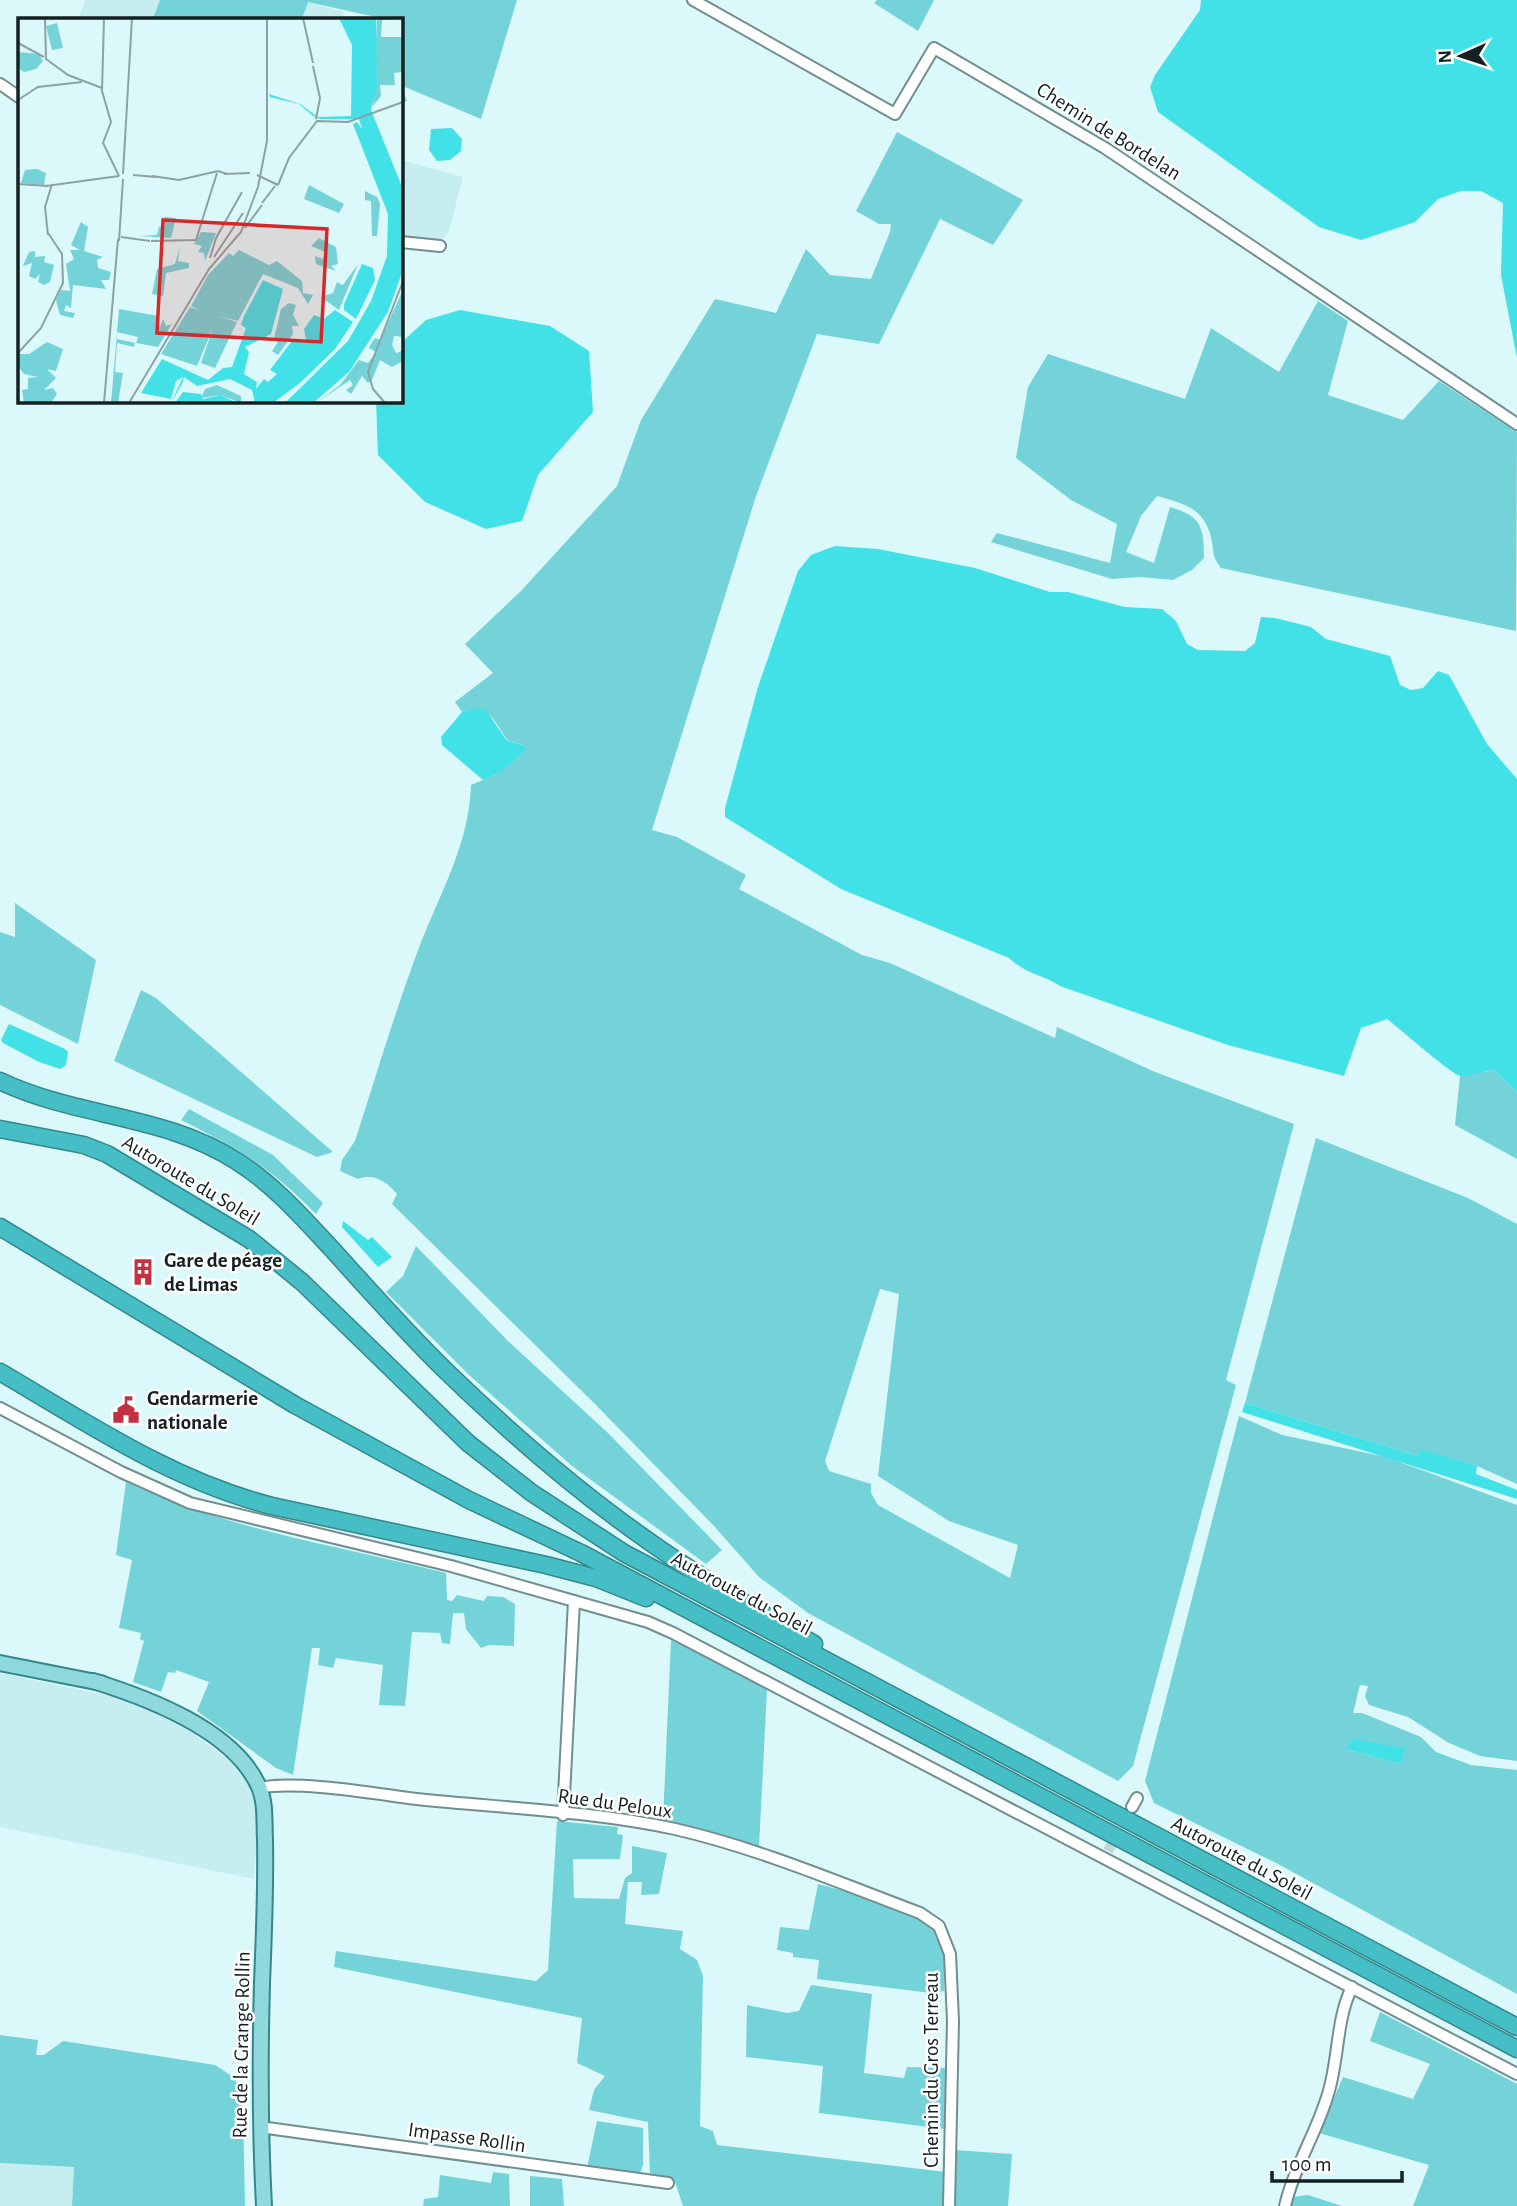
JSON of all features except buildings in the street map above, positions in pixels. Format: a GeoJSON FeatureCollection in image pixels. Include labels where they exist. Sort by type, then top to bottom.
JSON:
{"type":"FeatureCollection","features":[{"type":"Feature","properties":{"kind":"highway"},"geometry":{"type":"LineString","coordinates":[[0,1081],[47,1100],[130,1118],[181,1133],[212,1146],[255,1173],[305,1220],[444,1369],[558,1472],[641,1536],[908,1704]]}},
{"type":"Feature","properties":{"kind":"highway","name":"Autoroute du Soleil"},"geometry":{"type":"LineString","coordinates":[[0,1129],[84,1145],[107,1154],[249,1239],[302,1282],[468,1443],[532,1493],[624,1553],[1517,2027]]}},
{"type":"Feature","properties":{"kind":"highway","name":"Autoroute du Soleil"},"geometry":{"type":"LineString","coordinates":[[0,1227],[295,1405],[435,1482],[581,1553],[1517,2049]]}},
{"type":"Feature","properties":{"kind":"highway"},"geometry":{"type":"LineString","coordinates":[[0,1372],[163,1466],[203,1485],[272,1506],[596,1578],[660,1604],[940,1743]]}},
{"type":"Feature","properties":{"kind":"main road"},"geometry":{"type":"LineString","coordinates":[[0,1663],[93,1681],[134,1693],[200,1727],[242,1761],[263,1787]]}},
{"type":"Feature","properties":{"kind":"main road","name":"Rue de la Grange Rollin"},"geometry":{"type":"LineString","coordinates":[[263,1787],[266,1885],[260,2127],[264,2206]]}},
{"type":"Feature","properties":{"kind":"street","name":"Chemin de Bordelan"},"geometry":{"type":"LineString","coordinates":[[693,0],[895,114],[934,48],[1105,148],[1517,424]]}},
{"type":"Feature","properties":{"kind":"street"},"geometry":{"type":"LineString","coordinates":[[0,84],[18,96]]}},
{"type":"Feature","properties":{"kind":"street"},"geometry":{"type":"LineString","coordinates":[[402,242],[440,246]]}},
{"type":"Feature","properties":{"kind":"street"},"geometry":{"type":"LineString","coordinates":[[0,1408],[121,1472],[190,1503],[451,1566],[649,1622],[1106,1855],[1350,1991],[1517,2074]]}},
{"type":"Feature","properties":{"kind":"street"},"geometry":{"type":"LineString","coordinates":[[562,1815],[574,1601]]}},
{"type":"Feature","properties":{"kind":"street","name":"Rue du Peloux"},"geometry":{"type":"LineString","coordinates":[[263,1787],[624,1821],[697,1835],[920,1913],[939,1926],[945,1935]]}},
{"type":"Feature","properties":{"kind":"street","name":"Chemin du Gros Terreau"},"geometry":{"type":"LineString","coordinates":[[945,1935],[950,1954],[953,2021],[949,2206]]}},
{"type":"Feature","properties":{"kind":"street"},"geometry":{"type":"LineString","coordinates":[[1285,2206],[1290,2186],[1328,2097],[1350,1991]]}},
{"type":"Feature","properties":{"kind":"street","name":"Impasse Rollin"},"geometry":{"type":"LineString","coordinates":[[260,2127],[668,2183]]}},
{"type":"Feature","properties":{"kind":"shaded area"},"geometry":{"type":"Polygon","coordinates":[[[85,0],[160,0],[153,18],[78,18],[85,0]]]}},
{"type":"Feature","properties":{"kind":"shaded area"},"geometry":{"type":"Polygon","coordinates":[[[160,0],[517,0],[481,119],[405,87],[403,90],[407,101],[402,104],[402,18],[380,18],[308,2],[302,18],[153,18],[160,0]]]}},
{"type":"Feature","properties":{"kind":"shaded area"},"geometry":{"type":"Polygon","coordinates":[[[877,0],[934,0],[918,31],[874,3],[877,0]]]}},
{"type":"Feature","properties":{"kind":"shaded area"},"geometry":{"type":"Polygon","coordinates":[[[1201,0],[1517,0],[1517,358],[1501,275],[1503,203],[1481,191],[1461,191],[1438,199],[1415,222],[1361,240],[1319,227],[1158,112],[1150,87],[1155,75],[1200,10],[1201,0]]]}},
{"type":"Feature","properties":{"kind":"shaded area"},"geometry":{"type":"Polygon","coordinates":[[[305,1],[344,12],[342,18],[299,18],[305,1]]]}},
{"type":"Feature","properties":{"kind":"shaded area"},"geometry":{"type":"Polygon","coordinates":[[[452,128],[462,139],[461,151],[450,160],[437,161],[429,150],[431,129],[452,128]]]}},
{"type":"Feature","properties":{"kind":"shaded area"},"geometry":{"type":"Polygon","coordinates":[[[897,132],[1023,200],[993,245],[940,219],[879,344],[817,334],[756,496],[652,830],[677,837],[746,875],[739,889],[862,955],[890,963],[1055,1038],[1057,1027],[1155,1072],[1294,1124],[1226,1380],[1236,1385],[1133,1766],[1118,1781],[808,1613],[759,1577],[714,1526],[596,1405],[392,1204],[397,1194],[393,1190],[375,1178],[358,1179],[340,1171],[342,1160],[355,1141],[409,976],[459,850],[469,808],[471,785],[499,773],[523,745],[508,741],[486,712],[462,712],[455,702],[493,673],[465,644],[521,591],[617,486],[641,420],[715,299],[776,313],[806,249],[830,275],[871,279],[891,224],[879,224],[856,211],[897,132]],[[880,1289],[825,1461],[829,1471],[871,1484],[871,1493],[878,1505],[1010,1578],[1018,1545],[949,1521],[878,1476],[899,1294],[880,1289]]]}},
{"type":"Feature","properties":{"kind":"shaded area"},"geometry":{"type":"Polygon","coordinates":[[[402,160],[463,177],[449,231],[438,247],[402,247],[402,160]]]}},
{"type":"Feature","properties":{"kind":"shaded area"},"geometry":{"type":"Polygon","coordinates":[[[1318,301],[1348,321],[1328,395],[1403,420],[1439,381],[1517,432],[1516,631],[1221,568],[1215,557],[1207,527],[1198,513],[1157,496],[1141,516],[1126,552],[1154,563],[1170,507],[1188,514],[1199,524],[1204,558],[1192,570],[1173,580],[1140,577],[1112,579],[991,542],[997,533],[1110,563],[1117,524],[1071,500],[1016,458],[1028,387],[1048,354],[1185,399],[1211,328],[1279,372],[1318,301]]]}},
{"type":"Feature","properties":{"kind":"shaded area"},"geometry":{"type":"Polygon","coordinates":[[[460,310],[550,326],[589,351],[593,412],[538,475],[522,521],[486,529],[425,502],[378,455],[376,402],[402,402],[402,342],[426,320],[460,310]]]}},
{"type":"Feature","properties":{"kind":"shaded area"},"geometry":{"type":"Polygon","coordinates":[[[835,546],[878,549],[975,568],[1050,592],[1068,592],[1125,607],[1162,609],[1176,621],[1187,644],[1198,650],[1245,651],[1255,643],[1261,617],[1275,618],[1311,627],[1326,639],[1390,656],[1400,685],[1411,690],[1423,688],[1438,671],[1449,675],[1487,744],[1517,779],[1517,1092],[1494,1070],[1465,1076],[1456,1074],[1387,1019],[1361,1028],[1344,1076],[1228,1045],[1060,986],[1009,958],[841,889],[725,817],[725,808],[758,687],[798,571],[811,555],[835,546]]]}},
{"type":"Feature","properties":{"kind":"shaded area"},"geometry":{"type":"Polygon","coordinates":[[[480,708],[486,710],[507,741],[523,745],[526,750],[499,773],[483,780],[442,745],[441,737],[462,712],[480,708]]]}},
{"type":"Feature","properties":{"kind":"shaded area"},"geometry":{"type":"Polygon","coordinates":[[[15,903],[96,960],[78,1044],[0,1005],[0,932],[15,937],[15,903]]]}},
{"type":"Feature","properties":{"kind":"shaded area"},"geometry":{"type":"Polygon","coordinates":[[[141,990],[156,998],[333,1152],[317,1157],[114,1061],[141,990]]]}},
{"type":"Feature","properties":{"kind":"shaded area"},"geometry":{"type":"Polygon","coordinates":[[[9,1024],[65,1049],[68,1052],[66,1065],[60,1069],[39,1062],[3,1043],[1,1040],[9,1024]]]}},
{"type":"Feature","properties":{"kind":"shaded area"},"geometry":{"type":"Polygon","coordinates":[[[1494,1070],[1517,1092],[1517,1159],[1455,1125],[1460,1076],[1494,1070]]]}},
{"type":"Feature","properties":{"kind":"shaded area"},"geometry":{"type":"Polygon","coordinates":[[[189,1109],[273,1155],[323,1203],[316,1214],[253,1160],[181,1120],[189,1109]]]}},
{"type":"Feature","properties":{"kind":"shaded area"},"geometry":{"type":"Polygon","coordinates":[[[1316,1138],[1468,1198],[1517,1224],[1517,1484],[1477,1466],[1420,1450],[1418,1456],[1245,1403],[1316,1138]]]}},
{"type":"Feature","properties":{"kind":"shaded area"},"geometry":{"type":"Polygon","coordinates":[[[343,1221],[368,1240],[372,1237],[392,1257],[378,1267],[342,1227],[343,1221]]]}},
{"type":"Feature","properties":{"kind":"shaded area"},"geometry":{"type":"Polygon","coordinates":[[[416,1246],[508,1341],[608,1433],[722,1550],[706,1564],[572,1466],[468,1374],[386,1292],[403,1276],[416,1246]]]}},
{"type":"Feature","properties":{"kind":"shaded area"},"geometry":{"type":"Polygon","coordinates":[[[1245,1403],[1418,1456],[1420,1449],[1477,1466],[1476,1474],[1517,1490],[1517,1499],[1242,1412],[1245,1403]]]}},
{"type":"Feature","properties":{"kind":"shaded area"},"geometry":{"type":"Polygon","coordinates":[[[1239,1416],[1282,1435],[1386,1457],[1517,1505],[1517,1761],[1480,1756],[1449,1743],[1408,1717],[1369,1705],[1365,1696],[1368,1686],[1360,1685],[1353,1713],[1362,1713],[1421,1737],[1436,1752],[1471,1765],[1517,1770],[1517,1994],[1278,1864],[1154,1803],[1145,1781],[1239,1416]],[[1404,1748],[1345,1749],[1401,1764],[1404,1748]]]}},
{"type":"Feature","properties":{"kind":"shaded area"},"geometry":{"type":"Polygon","coordinates":[[[126,1482],[203,1512],[243,1524],[446,1573],[447,1600],[452,1601],[457,1595],[484,1601],[487,1596],[503,1597],[515,1604],[514,1646],[489,1645],[481,1648],[466,1629],[464,1613],[453,1613],[450,1644],[442,1643],[440,1633],[412,1632],[405,1706],[379,1705],[383,1665],[336,1658],[333,1668],[318,1665],[320,1648],[312,1648],[293,1775],[276,1768],[197,1711],[209,1682],[176,1670],[175,1673],[168,1672],[161,1692],[133,1682],[144,1641],[140,1639],[141,1633],[119,1628],[132,1560],[116,1555],[126,1482]]]}},
{"type":"Feature","properties":{"kind":"shaded area"},"geometry":{"type":"Polygon","coordinates":[[[671,1640],[763,1685],[767,1690],[759,1847],[663,1820],[671,1640]]]}},
{"type":"Feature","properties":{"kind":"shaded area"},"geometry":{"type":"Polygon","coordinates":[[[0,1673],[138,1702],[166,1714],[241,1769],[253,1787],[259,1807],[254,1879],[0,1827],[0,1673]]]}},
{"type":"Feature","properties":{"kind":"shaded area"},"geometry":{"type":"Polygon","coordinates":[[[1353,1739],[1405,1748],[1401,1764],[1345,1749],[1353,1739]]]}},
{"type":"Feature","properties":{"kind":"shaded area"},"geometry":{"type":"Polygon","coordinates":[[[557,1821],[618,1827],[617,1834],[623,1835],[620,1859],[573,1859],[574,1898],[619,1899],[625,1878],[632,1873],[632,1846],[667,1853],[659,1894],[641,1895],[642,1882],[628,1882],[625,1924],[683,1931],[680,1949],[697,1960],[703,1976],[700,2126],[713,2131],[717,2145],[946,2172],[945,2206],[683,2206],[675,2182],[650,2173],[648,2122],[589,2110],[594,2090],[605,2076],[577,2063],[582,2018],[334,1967],[336,1951],[536,1981],[548,1970],[557,1821]]]}},
{"type":"Feature","properties":{"kind":"shaded area"},"geometry":{"type":"Polygon","coordinates":[[[818,1884],[885,1904],[920,1919],[932,1928],[940,1937],[944,1950],[944,1991],[931,1993],[817,1979],[819,1960],[793,1957],[793,1953],[777,1950],[780,1927],[809,1930],[818,1884]]]}},
{"type":"Feature","properties":{"kind":"shaded area"},"geometry":{"type":"Polygon","coordinates":[[[811,1985],[872,1994],[864,2073],[904,2078],[907,2067],[947,2068],[945,2129],[819,2113],[823,2066],[746,2057],[747,2005],[787,2013],[799,2011],[811,1985]]]}},
{"type":"Feature","properties":{"kind":"shaded area"},"geometry":{"type":"Polygon","coordinates":[[[1380,2012],[1517,2084],[1517,2206],[1413,2206],[1429,2165],[1319,2133],[1343,2077],[1413,2099],[1430,2064],[1370,2041],[1380,2012]]]}},
{"type":"Feature","properties":{"kind":"shaded area"},"geometry":{"type":"Polygon","coordinates":[[[0,2035],[38,2040],[36,2055],[44,2055],[63,2041],[215,2065],[235,2078],[243,2108],[245,2206],[72,2206],[74,2167],[0,2163],[0,2035]]]}},
{"type":"Feature","properties":{"kind":"shaded area"},"geometry":{"type":"Polygon","coordinates":[[[597,2121],[643,2128],[643,2165],[639,2177],[587,2168],[597,2121]]]}},
{"type":"Feature","properties":{"kind":"shaded area"},"geometry":{"type":"Polygon","coordinates":[[[955,2150],[1012,2154],[1008,2206],[954,2206],[955,2150]]]}},
{"type":"Feature","properties":{"kind":"shaded area"},"geometry":{"type":"Polygon","coordinates":[[[0,2163],[74,2167],[72,2206],[0,2206],[0,2163]]]}},
{"type":"Feature","properties":{"kind":"shaded area"},"geometry":{"type":"Polygon","coordinates":[[[493,2172],[509,2174],[510,2206],[423,2206],[424,2199],[438,2197],[440,2175],[491,2183],[493,2172]]]}},
{"type":"Feature","properties":{"kind":"shaded area"},"geometry":{"type":"Polygon","coordinates":[[[530,2176],[562,2179],[564,2206],[530,2206],[530,2176]]]}},
{"type":"Feature","properties":{"kind":"shaded area"},"geometry":{"type":"Polygon","coordinates":[[[1308,2195],[1342,2206],[1290,2206],[1291,2197],[1308,2195]]]}},
{"type":"Feature","properties":{"kind":"tunnel"},"geometry":{"type":"LineString","coordinates":[[1108,1851],[1129,1814]]}},
{"type":"Feature","properties":{"kind":"place","name":"Gare de péage de Limas"},"geometry":{"type":"Point","coordinates":[143,1272]}},
{"type":"Feature","properties":{"kind":"place","name":"Gendarmerie nationale"},"geometry":{"type":"Point","coordinates":[126,1410]}}]}
